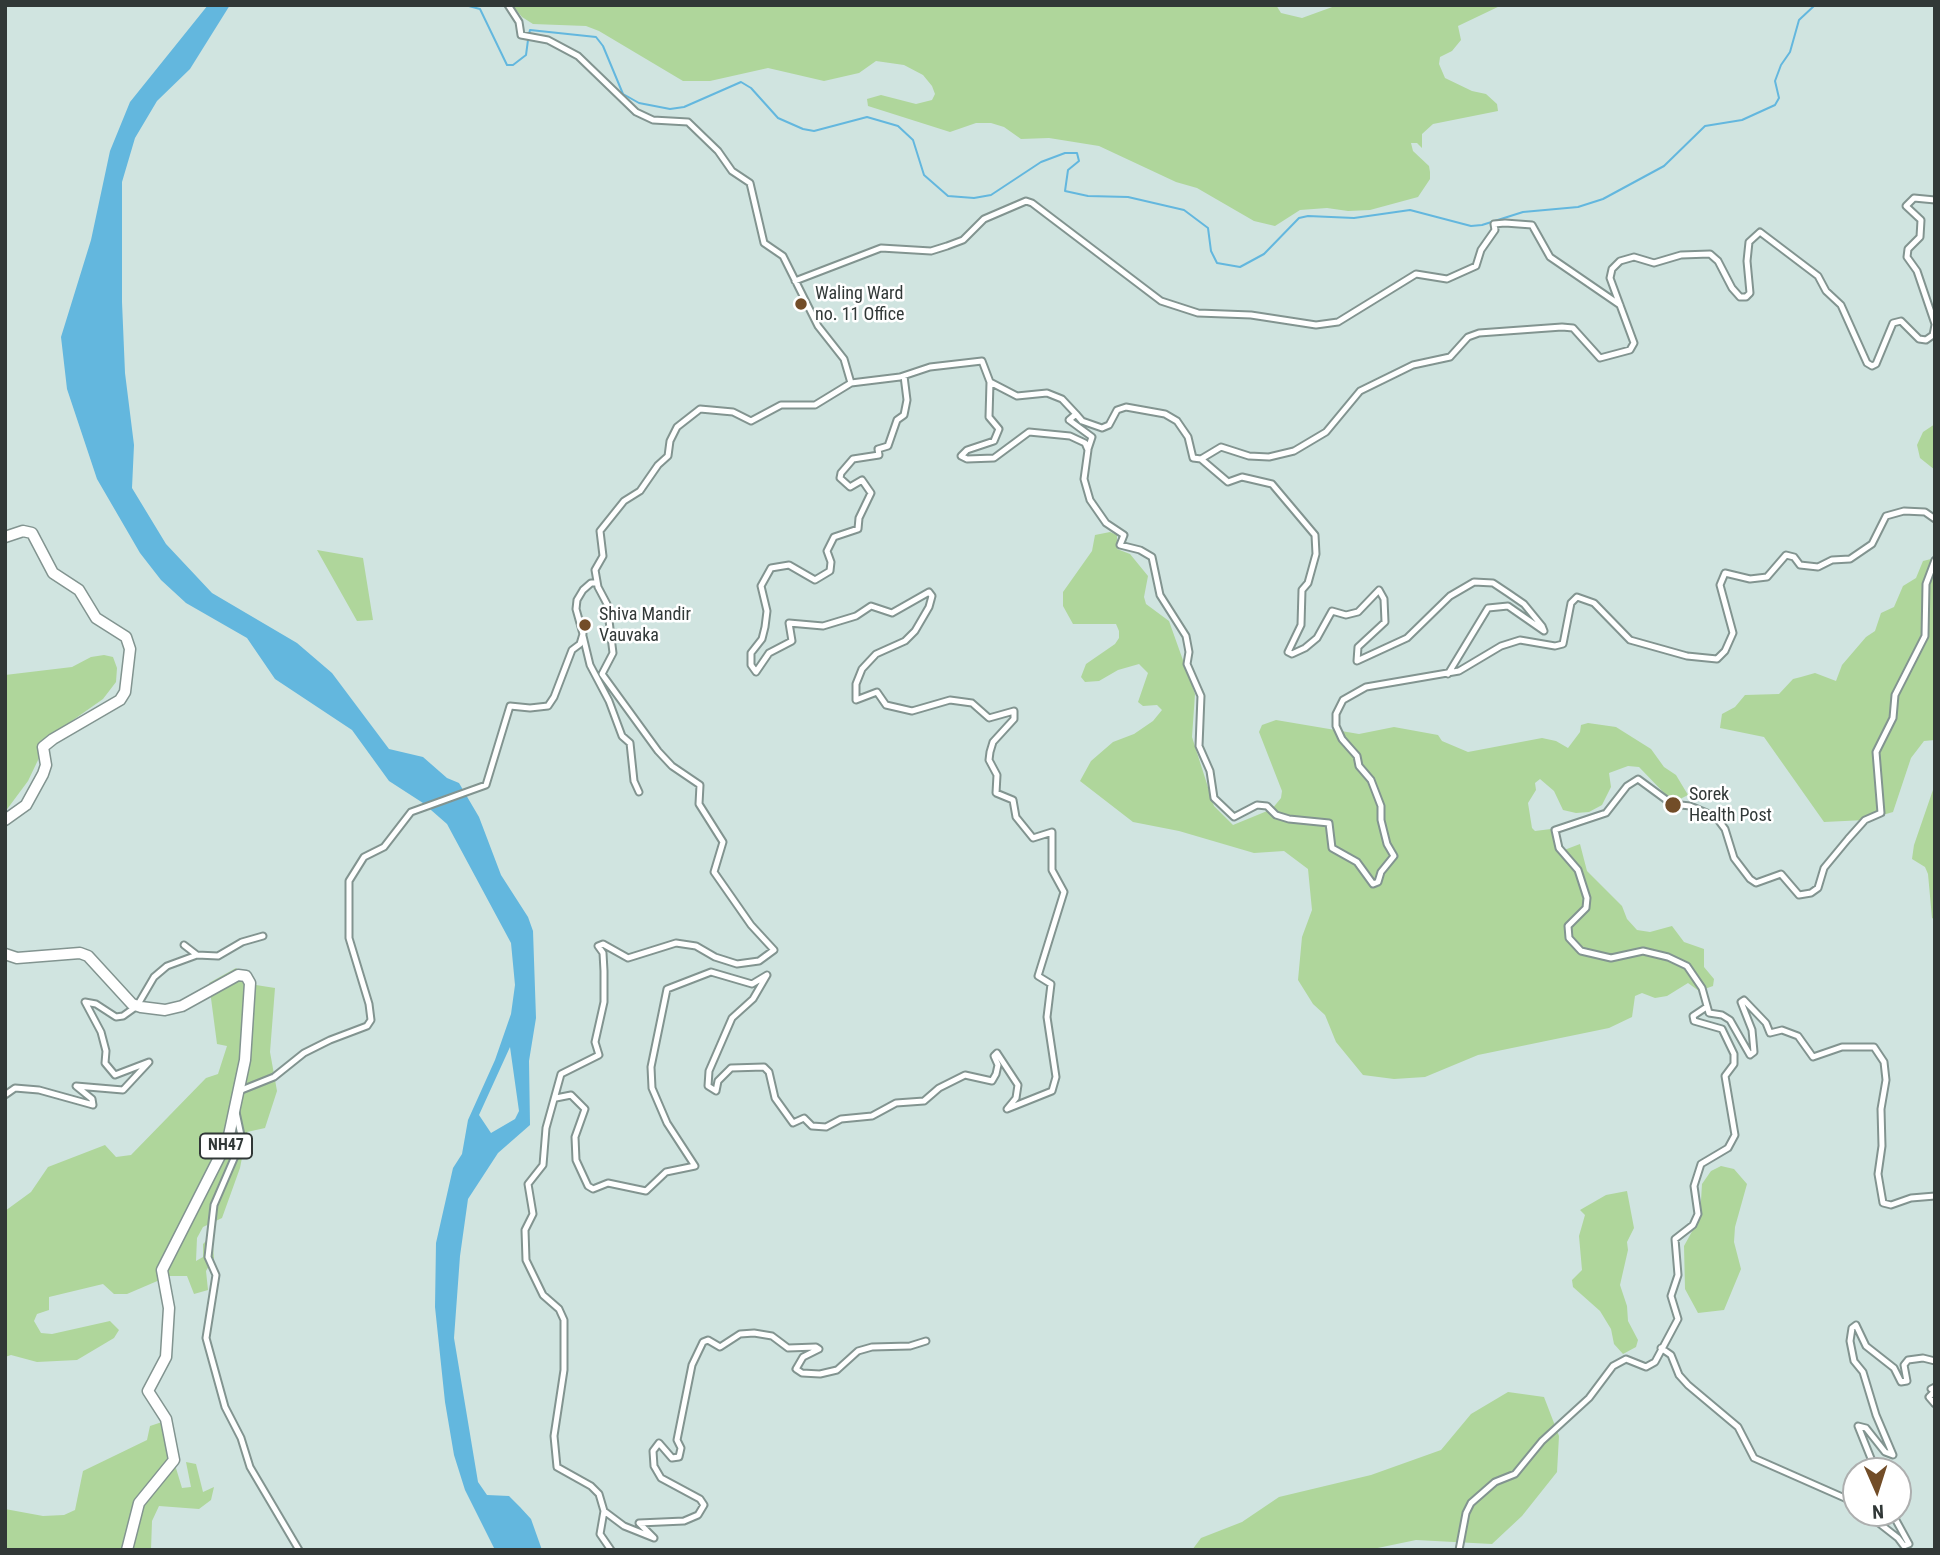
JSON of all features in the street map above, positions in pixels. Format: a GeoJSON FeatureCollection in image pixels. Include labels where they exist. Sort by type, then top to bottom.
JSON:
{"type":"FeatureCollection","features":[{"type":"Feature","properties":{"kind":"highway"},"geometry":{"type":"LineString","coordinates":[[5,537],[23,531],[32,533],[53,573],[79,590],[96,618],[126,637],[130,649],[125,692],[120,700],[53,738],[43,747],[46,765],[43,774],[26,805],[5,820]]}},
{"type":"Feature","properties":{"kind":"highway"},"geometry":{"type":"LineString","coordinates":[[5,954],[17,958],[80,953],[88,956],[137,1006]]}},
{"type":"Feature","properties":{"kind":"highway","name":"NH47"},"geometry":{"type":"LineString","coordinates":[[127,1550],[139,1503],[174,1460],[166,1419],[148,1391],[149,1384],[166,1357],[169,1308],[162,1270],[228,1140],[239,1091],[251,990],[246,976],[233,977],[191,1003],[174,1008],[137,1006]]}},
{"type":"Feature","properties":{"kind":"street"},"geometry":{"type":"LineString","coordinates":[[508,5],[519,22],[521,35],[548,40],[578,56],[636,112],[653,120],[688,122],[732,171],[750,183],[761,220],[764,243],[783,256],[818,326],[844,359],[851,383]]}},
{"type":"Feature","properties":{"kind":"street"},"geometry":{"type":"LineString","coordinates":[[1201,459],[1221,447],[1249,456],[1269,457],[1294,451],[1326,432],[1360,391],[1413,365],[1450,357],[1468,337],[1479,333],[1573,328],[1600,358],[1630,350],[1634,343],[1610,278],[1612,269],[1620,261],[1634,257],[1654,263],[1681,255],[1710,254],[1718,261],[1732,288],[1740,297],[1746,297],[1750,293],[1746,261],[1749,242],[1760,232],[1818,276],[1826,291],[1841,305],[1867,363],[1872,366],[1876,363],[1893,323],[1901,321],[1919,340],[1926,340],[1933,335],[1935,324],[1917,271],[1907,257],[1908,249],[1920,237],[1921,220],[1906,206],[1914,198],[1935,200]]}},
{"type":"Feature","properties":{"kind":"street"},"geometry":{"type":"LineString","coordinates":[[795,281],[881,248],[932,251],[947,246],[963,240],[984,219],[1026,201],[1160,301],[1198,313],[1251,315],[1316,325],[1338,323],[1416,274],[1447,279],[1476,267],[1482,250],[1496,230],[1494,224],[1505,223],[1532,225],[1550,257],[1620,305]]}},
{"type":"Feature","properties":{"kind":"street"},"geometry":{"type":"LineString","coordinates":[[611,1550],[600,1534],[604,1511],[599,1494],[591,1486],[557,1467],[554,1436],[564,1370],[564,1320],[559,1309],[543,1295],[531,1277],[524,1248],[526,1230],[533,1214],[528,1184],[543,1165],[546,1128],[561,1074],[599,1055],[596,1042],[604,1002],[604,971],[603,953],[598,946],[603,944],[628,958],[676,943],[737,964],[759,961],[774,950],[751,925],[714,872],[723,842],[699,804],[700,785],[672,766],[658,751],[602,674],[613,653],[607,604],[597,583],[595,570],[603,556],[600,531],[624,500],[640,491],[657,465],[668,456],[670,441],[677,427],[700,409],[733,412],[751,421],[781,405],[815,405],[839,393],[851,383],[904,376],[930,367],[982,361],[990,382],[989,417],[999,429],[994,441],[967,450],[961,456],[967,459],[994,457],[1029,432],[1070,436],[1085,443],[1087,450]]}},
{"type":"Feature","properties":{"kind":"street"},"geometry":{"type":"LineString","coordinates":[[555,1098],[571,1094],[585,1110],[575,1137],[576,1160],[588,1186],[593,1189],[608,1184],[646,1191],[666,1172],[695,1166],[667,1122],[652,1088],[651,1067],[667,989],[711,972],[752,984],[767,975],[753,999],[732,1018],[709,1071],[708,1086],[716,1091],[718,1081],[732,1068],[764,1067],[769,1072],[775,1098],[793,1123],[804,1118],[812,1126],[826,1126],[841,1119],[872,1116],[896,1103],[924,1101],[939,1088],[965,1075],[992,1081],[998,1065],[994,1056],[997,1054],[1018,1084],[1016,1098],[1007,1109],[1052,1091],[1056,1077],[1047,1017],[1051,984],[1038,976],[1064,892],[1052,870],[1052,832],[1033,838],[1021,826],[1013,800],[996,793],[997,775],[989,760],[989,752],[993,742],[1014,719],[1014,711],[989,718],[972,703],[950,700],[912,711],[886,705],[877,692],[856,700],[856,684],[862,669],[876,654],[905,641],[915,631],[929,607],[932,596],[929,592],[892,613],[871,606],[856,615],[823,626],[789,623],[792,641],[769,653],[756,672],[751,665],[751,653],[762,639],[765,627],[767,611],[761,586],[771,568],[789,565],[815,580],[830,571],[831,562],[827,551],[834,537],[858,529],[871,493],[862,480],[850,487],[840,478],[841,473],[853,459],[879,455],[878,449],[888,446],[897,420],[904,415],[907,400],[904,376]]}},
{"type":"Feature","properties":{"kind":"street"},"geometry":{"type":"LineString","coordinates":[[990,382],[1017,396],[1051,393],[1064,400],[1082,421],[1102,429],[1109,425],[1118,410],[1126,407],[1165,414],[1177,421],[1188,437],[1193,458],[1201,459],[1228,482],[1242,477],[1272,484],[1315,535],[1316,554],[1308,583],[1302,590],[1301,625],[1288,652],[1292,654],[1317,638],[1332,611],[1346,615],[1358,612],[1379,590],[1384,599],[1385,622],[1358,647],[1357,661],[1407,638],[1450,596],[1474,582],[1493,583],[1524,604],[1542,626],[1544,631],[1508,606],[1488,608],[1448,674]]}},
{"type":"Feature","properties":{"kind":"street"},"geometry":{"type":"LineString","coordinates":[[1076,414],[1069,419],[1092,437],[1087,450],[1084,479],[1090,500],[1105,523],[1124,535],[1120,545],[1140,550],[1152,557],[1160,595],[1186,636],[1189,653],[1187,664],[1201,696],[1199,746],[1210,771],[1214,798],[1234,817],[1256,805],[1267,806],[1276,815],[1289,819],[1329,824],[1332,848],[1357,862],[1373,884],[1378,882],[1381,872],[1394,856],[1381,820],[1378,795],[1368,774],[1359,766],[1357,756],[1342,739],[1336,726],[1336,714],[1343,700],[1366,687],[1459,671],[1501,646],[1520,640],[1555,646],[1563,644],[1571,603],[1577,597],[1594,603],[1630,640],[1687,656],[1717,659],[1725,651],[1732,633],[1730,613],[1720,585],[1725,573],[1750,579],[1767,577],[1786,555],[1794,557],[1800,565],[1818,567],[1832,560],[1850,559],[1872,544],[1886,516],[1914,511],[1925,512],[1935,519]]}},
{"type":"Feature","properties":{"kind":"street"},"geometry":{"type":"LineString","coordinates":[[1935,560],[1926,583],[1925,636],[1895,695],[1893,718],[1876,752],[1881,813],[1865,820],[1848,839],[1824,868],[1818,888],[1811,893],[1799,895],[1781,874],[1756,883],[1750,880],[1734,858],[1716,817],[1690,806],[1672,804],[1638,779],[1627,786],[1606,813],[1555,830],[1559,848],[1578,870],[1587,898],[1586,908],[1568,926],[1569,938],[1581,951],[1595,956],[1627,956],[1643,951],[1678,961],[1692,971],[1702,988],[1705,1008],[1709,1013],[1722,1015],[1730,1020],[1750,1055],[1754,1052],[1752,1030],[1741,1002],[1744,1000],[1766,1023],[1770,1033],[1782,1030],[1798,1036],[1813,1057],[1835,1049],[1861,1045],[1874,1047],[1884,1062],[1886,1080],[1880,1112],[1882,1146],[1878,1174],[1883,1203],[1891,1205],[1912,1198],[1935,1196]]}},
{"type":"Feature","properties":{"kind":"street"},"geometry":{"type":"LineString","coordinates":[[597,583],[591,583],[583,590],[577,600],[576,609],[590,665],[609,701],[622,736],[630,743],[634,781],[639,792]]}},
{"type":"Feature","properties":{"kind":"street"},"geometry":{"type":"LineString","coordinates":[[239,1091],[274,1077],[304,1054],[330,1040],[367,1026],[371,1020],[369,1004],[349,938],[349,881],[364,857],[384,847],[411,812],[486,785],[510,706],[548,706],[564,678],[572,650],[580,644],[583,636]]}},
{"type":"Feature","properties":{"kind":"street"},"geometry":{"type":"LineString","coordinates":[[5,1095],[15,1088],[39,1090],[93,1105],[92,1099],[76,1086],[123,1090],[149,1062],[115,1074],[105,1063],[106,1051],[101,1031],[85,1002],[96,1004],[116,1017],[123,1016],[137,1006],[154,977],[167,966],[197,955],[218,956],[242,942],[262,936]]}},
{"type":"Feature","properties":{"kind":"street"},"geometry":{"type":"LineString","coordinates":[[184,946],[197,955]]}},
{"type":"Feature","properties":{"kind":"street"},"geometry":{"type":"LineString","coordinates":[[1459,1550],[1465,1513],[1471,1503],[1494,1482],[1515,1474],[1542,1441],[1589,1398],[1613,1366],[1633,1359],[1646,1367],[1655,1362],[1678,1319],[1671,1296],[1678,1275],[1675,1239],[1693,1225],[1698,1214],[1695,1186],[1702,1164],[1728,1148],[1735,1135],[1725,1076],[1734,1064],[1734,1054],[1722,1029],[1694,1021],[1693,1016],[1705,1008]]}},
{"type":"Feature","properties":{"kind":"street"},"geometry":{"type":"LineString","coordinates":[[235,1110],[242,1140],[214,1205],[208,1256],[215,1275],[206,1338],[225,1407],[241,1438],[250,1467],[299,1550]]}},
{"type":"Feature","properties":{"kind":"street"},"geometry":{"type":"LineString","coordinates":[[1870,1457],[1858,1426],[1866,1428],[1885,1452],[1893,1455],[1875,1415],[1863,1372],[1854,1361],[1850,1341],[1852,1328],[1856,1325],[1866,1346],[1894,1368],[1901,1382],[1907,1381],[1904,1366],[1908,1360],[1923,1358],[1935,1361]]}},
{"type":"Feature","properties":{"kind":"street"},"geometry":{"type":"LineString","coordinates":[[604,1511],[624,1526],[654,1538],[639,1523],[684,1521],[698,1515],[704,1505],[700,1499],[661,1478],[654,1466],[653,1451],[659,1443],[672,1458],[679,1457],[681,1448],[677,1440],[692,1364],[703,1342],[708,1340],[720,1347],[740,1334],[754,1333],[772,1336],[789,1348],[816,1348],[819,1349],[803,1357],[796,1369],[802,1373],[820,1374],[836,1370],[858,1351],[872,1347],[910,1346],[926,1341]]}},
{"type":"Feature","properties":{"kind":"street"},"geometry":{"type":"LineString","coordinates":[[1661,1348],[1671,1355],[1679,1375],[1688,1385],[1738,1427],[1754,1458],[1842,1497]]}},
{"type":"Feature","properties":{"kind":"street"},"geometry":{"type":"LineString","coordinates":[[1935,1389],[1929,1397],[1935,1404]]}},
{"type":"Feature","properties":{"kind":"street"},"geometry":{"type":"LineString","coordinates":[[1884,1527],[1904,1546],[1909,1544],[1900,1527]]}},
{"type":"Feature","properties":{"kind":"green space"},"geometry":{"type":"Polygon","coordinates":[[[1276,5],[1281,13],[1302,18],[1335,6],[1502,5],[1458,26],[1461,40],[1452,51],[1440,57],[1439,64],[1445,78],[1472,91],[1486,94],[1497,104],[1498,111],[1433,124],[1422,134],[1422,148],[1417,143],[1411,143],[1413,151],[1429,166],[1430,172],[1430,179],[1418,197],[1370,210],[1300,210],[1275,226],[1254,221],[1197,188],[1176,182],[1099,146],[1049,138],[1021,139],[1004,127],[991,123],[976,123],[950,132],[868,106],[867,99],[881,95],[916,104],[932,100],[935,94],[932,86],[923,75],[904,65],[876,61],[859,73],[824,81],[768,68],[710,81],[683,81],[599,31],[586,26],[533,24],[522,17],[513,6],[1276,5]]]}},
{"type":"Feature","properties":{"kind":"green space"},"geometry":{"type":"Polygon","coordinates":[[[1935,424],[1935,470],[1920,458],[1917,445],[1923,432],[1935,424]]]}},
{"type":"Feature","properties":{"kind":"green space"},"geometry":{"type":"Polygon","coordinates":[[[1110,532],[1117,535],[1117,549],[1130,554],[1148,576],[1144,597],[1146,604],[1169,621],[1195,694],[1192,737],[1214,806],[1233,825],[1272,809],[1281,798],[1282,791],[1259,732],[1262,725],[1276,720],[1359,734],[1394,727],[1438,735],[1442,741],[1468,752],[1542,738],[1556,741],[1568,748],[1580,732],[1581,725],[1588,723],[1616,727],[1651,749],[1664,767],[1676,775],[1688,795],[1680,799],[1666,795],[1639,767],[1628,766],[1609,773],[1611,787],[1602,805],[1589,812],[1576,813],[1563,810],[1554,791],[1540,779],[1535,783],[1536,790],[1528,803],[1532,828],[1535,831],[1551,829],[1559,852],[1580,844],[1587,871],[1622,906],[1627,919],[1637,930],[1650,932],[1672,926],[1684,942],[1704,949],[1704,967],[1714,979],[1713,986],[1699,991],[1688,983],[1667,996],[1655,998],[1642,993],[1635,996],[1632,1017],[1609,1028],[1478,1055],[1425,1077],[1394,1079],[1363,1075],[1336,1042],[1325,1015],[1313,1004],[1298,980],[1302,937],[1312,910],[1308,869],[1284,851],[1254,853],[1179,831],[1133,822],[1080,781],[1091,761],[1113,742],[1134,734],[1153,721],[1162,710],[1157,705],[1143,706],[1138,702],[1148,673],[1139,664],[1118,670],[1099,681],[1085,682],[1081,677],[1086,664],[1115,644],[1119,631],[1116,624],[1073,624],[1063,606],[1063,592],[1092,551],[1095,535],[1110,532]]]}},
{"type":"Feature","properties":{"kind":"green space"},"geometry":{"type":"Polygon","coordinates":[[[317,550],[363,558],[373,620],[357,621],[317,550]]]}},
{"type":"Feature","properties":{"kind":"green space"},"geometry":{"type":"Polygon","coordinates":[[[1935,558],[1935,740],[1924,741],[1911,758],[1893,812],[1865,820],[1824,822],[1764,737],[1720,728],[1722,714],[1735,707],[1745,695],[1779,694],[1793,679],[1815,673],[1836,681],[1842,665],[1866,637],[1875,631],[1881,613],[1894,607],[1903,586],[1916,578],[1923,561],[1935,558]]]}},
{"type":"Feature","properties":{"kind":"green space"},"geometry":{"type":"Polygon","coordinates":[[[91,657],[113,657],[117,668],[116,682],[103,699],[49,737],[28,781],[5,812],[5,675],[72,667],[91,657]]]}},
{"type":"Feature","properties":{"kind":"green space"},"geometry":{"type":"Polygon","coordinates":[[[1935,784],[1935,920],[1932,918],[1928,874],[1925,867],[1912,859],[1914,845],[1935,784]]]}},
{"type":"Feature","properties":{"kind":"green space"},"geometry":{"type":"Polygon","coordinates":[[[236,968],[256,985],[275,988],[270,1052],[277,1091],[265,1128],[247,1132],[240,1168],[222,1218],[203,1227],[197,1238],[196,1261],[203,1257],[203,1244],[212,1235],[214,1258],[206,1271],[208,1290],[194,1294],[187,1276],[169,1276],[127,1294],[114,1294],[103,1284],[49,1297],[49,1310],[37,1314],[34,1321],[41,1333],[52,1334],[110,1321],[119,1330],[114,1338],[77,1360],[37,1362],[11,1355],[5,1357],[5,1211],[31,1192],[48,1167],[105,1145],[116,1157],[131,1155],[206,1078],[218,1074],[227,1046],[217,1044],[209,983],[236,968]]]}},
{"type":"Feature","properties":{"kind":"green space"},"geometry":{"type":"Polygon","coordinates":[[[1721,1166],[1734,1169],[1747,1184],[1735,1227],[1734,1242],[1741,1269],[1724,1310],[1698,1313],[1685,1289],[1684,1246],[1700,1217],[1702,1184],[1711,1171],[1721,1166]]]}},
{"type":"Feature","properties":{"kind":"green space"},"geometry":{"type":"Polygon","coordinates":[[[1627,1191],[1634,1228],[1627,1242],[1628,1250],[1620,1285],[1627,1306],[1628,1321],[1638,1340],[1636,1347],[1623,1354],[1614,1344],[1611,1329],[1600,1311],[1573,1287],[1572,1280],[1582,1270],[1579,1236],[1585,1215],[1580,1210],[1606,1195],[1627,1191]]]}},
{"type":"Feature","properties":{"kind":"green space"},"geometry":{"type":"Polygon","coordinates":[[[1508,1392],[1544,1397],[1559,1436],[1557,1472],[1522,1516],[1492,1544],[1416,1540],[1368,1550],[1192,1550],[1201,1538],[1242,1522],[1279,1497],[1371,1475],[1441,1450],[1471,1414],[1508,1392]]]}},
{"type":"Feature","properties":{"kind":"green space"},"geometry":{"type":"Polygon","coordinates":[[[162,1422],[182,1488],[191,1487],[186,1462],[196,1464],[203,1492],[214,1487],[211,1500],[199,1509],[159,1506],[152,1521],[151,1550],[5,1550],[5,1509],[43,1516],[64,1515],[75,1510],[83,1471],[147,1440],[150,1426],[162,1422]]]}},
{"type":"Feature","properties":{"kind":"water"},"geometry":{"type":"Polygon","coordinates":[[[208,5],[230,5],[190,69],[157,101],[135,138],[122,182],[122,302],[125,373],[134,445],[132,488],[166,544],[212,593],[297,643],[332,673],[389,749],[423,757],[447,778],[459,783],[479,817],[501,875],[528,917],[533,931],[536,1018],[529,1061],[530,1125],[498,1153],[468,1199],[460,1256],[454,1338],[478,1482],[487,1495],[509,1496],[520,1507],[531,1519],[542,1550],[495,1550],[465,1490],[454,1455],[445,1402],[435,1307],[436,1243],[453,1168],[462,1154],[468,1120],[495,1060],[511,1014],[515,985],[511,943],[447,824],[423,803],[389,781],[352,730],[275,679],[247,638],[186,603],[161,580],[140,553],[97,479],[67,389],[61,337],[91,240],[110,151],[130,102],[208,5]],[[510,1047],[479,1115],[491,1133],[515,1119],[519,1111],[510,1047]]]}},
{"type":"Feature","properties":{"kind":"waterway"},"geometry":{"type":"LineString","coordinates":[[465,5],[480,9],[507,65],[513,65],[526,55],[528,40]]}},
{"type":"Feature","properties":{"kind":"waterway"},"geometry":{"type":"LineString","coordinates":[[529,34],[530,30],[596,37],[603,46],[623,94],[639,103],[670,109],[684,107],[741,82],[751,88],[778,118],[803,129],[814,131],[867,117],[898,126],[913,140],[924,175],[948,196],[974,198],[991,195],[1041,162],[1065,153],[1077,153],[1079,161],[1068,170],[1065,191],[1088,196],[1128,197],[1184,210],[1208,228],[1211,251],[1217,263],[1240,267],[1264,254],[1299,218],[1308,216],[1354,218],[1410,210],[1471,226],[1523,212],[1578,207],[1603,199],[1664,166],[1705,126],[1742,120],[1775,105],[1779,98],[1775,81],[1781,65],[1790,52],[1799,20],[1815,5]]}},
{"type":"Feature","properties":{"kind":"place","name":"Waling Ward no. 11 Office"},"geometry":{"type":"Point","coordinates":[801,304]}},
{"type":"Feature","properties":{"kind":"place","name":"Shiva Mandir Vauvaka"},"geometry":{"type":"Point","coordinates":[585,625]}},
{"type":"Feature","properties":{"kind":"place","name":"Sorek Health Post"},"geometry":{"type":"Point","coordinates":[1673,805]}}]}
